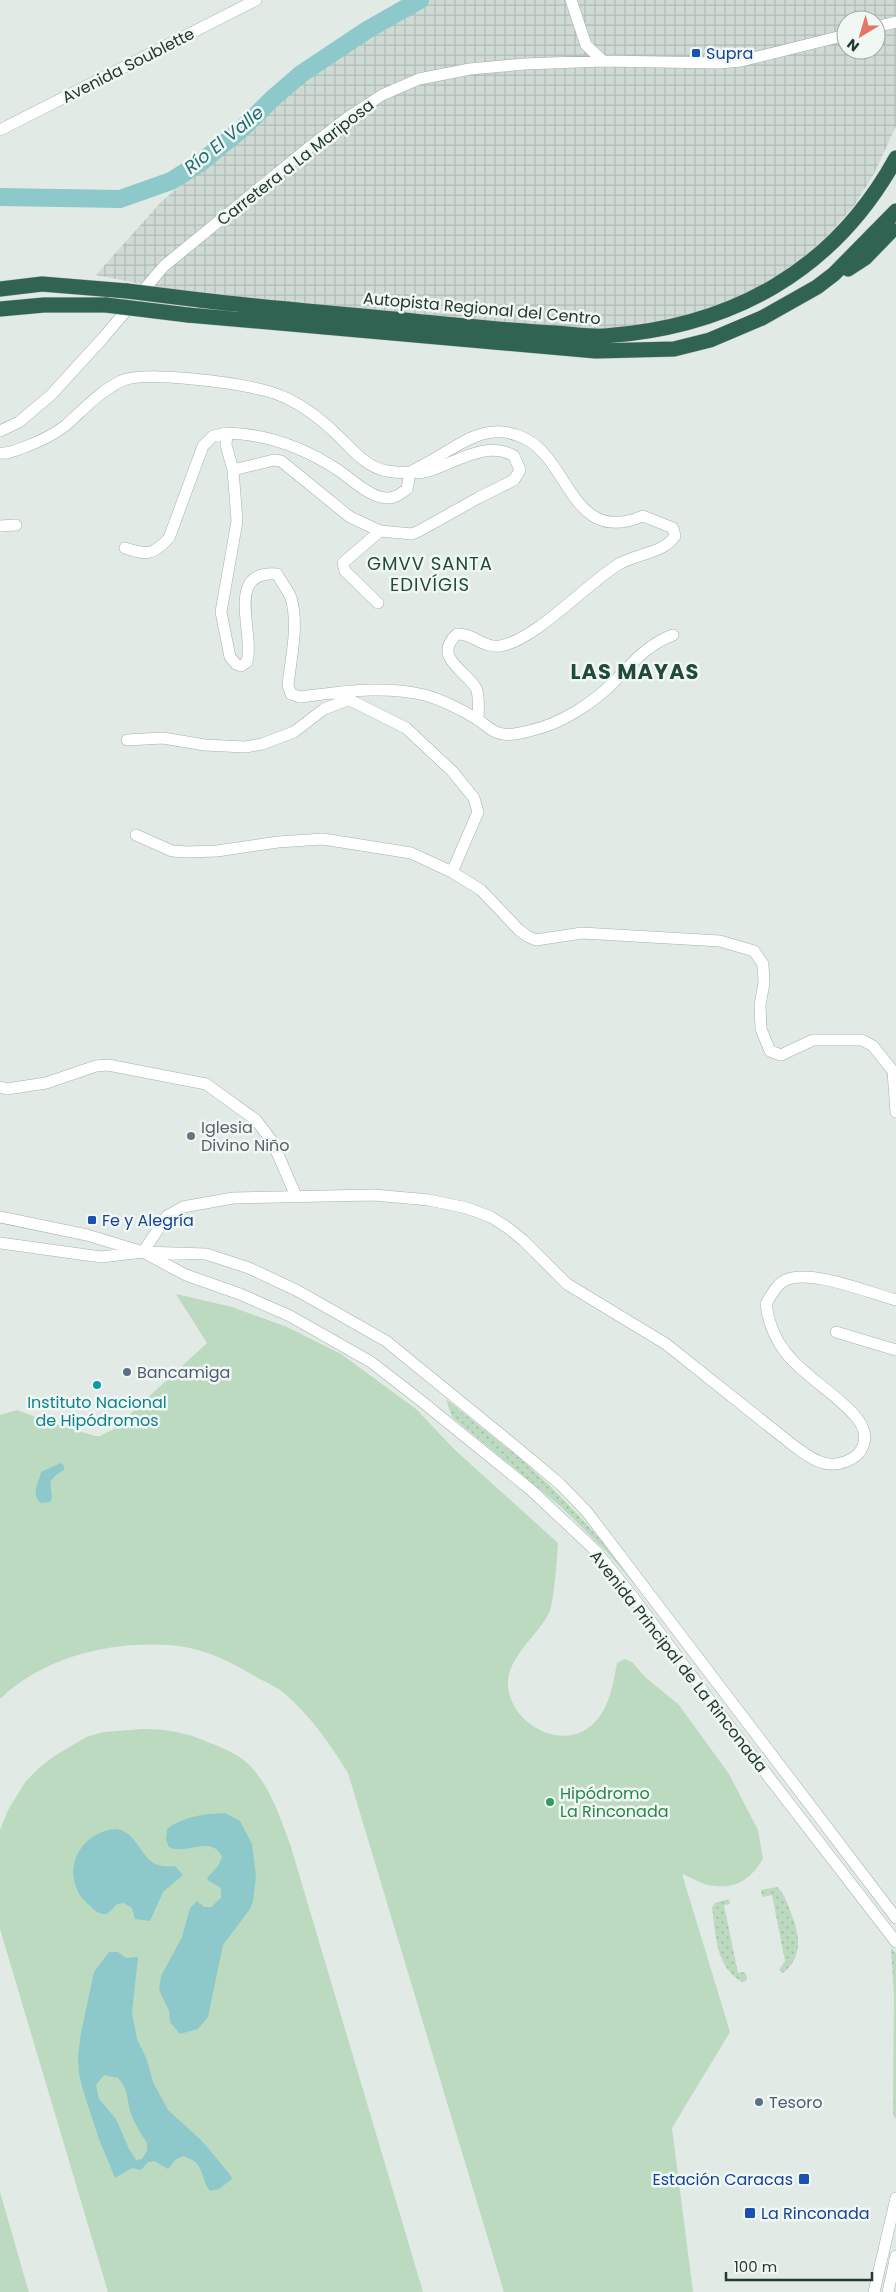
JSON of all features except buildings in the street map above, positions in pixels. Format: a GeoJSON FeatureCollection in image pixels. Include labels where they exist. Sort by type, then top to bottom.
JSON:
{"type":"FeatureCollection","features":[{"type":"Feature","properties":{"kind":"highway","name":"Autopista Regional del Centro"},"geometry":{"type":"LineString","coordinates":[[0,289],[42,284],[127,291],[510,331],[604,336],[642,332],[686,322],[740,306],[757,298],[821,254],[864,209],[883,183],[896,158]]}},
{"type":"Feature","properties":{"kind":"highway"},"geometry":{"type":"LineString","coordinates":[[890,224],[896,211]]}},
{"type":"Feature","properties":{"kind":"highway","name":"Autopista Regional del Centro"},"geometry":{"type":"LineString","coordinates":[[0,309],[44,305],[106,305],[188,315],[596,351],[674,349],[710,340],[762,318],[817,287],[834,274],[849,269],[865,258],[890,224]]}},
{"type":"Feature","properties":{"kind":"street","name":"Avenida Soublette"},"geometry":{"type":"LineString","coordinates":[[0,130],[256,0]]}},
{"type":"Feature","properties":{"kind":"street"},"geometry":{"type":"LineString","coordinates":[[571,0],[586,45],[603,61]]}},
{"type":"Feature","properties":{"kind":"street","name":"Carretera a La Mariposa"},"geometry":{"type":"LineString","coordinates":[[0,431],[19,422],[51,395],[103,338],[164,266],[333,129],[382,95],[419,78],[470,69],[525,64],[603,61],[727,62],[759,57],[836,38]]}},
{"type":"Feature","properties":{"kind":"street"},"geometry":{"type":"LineString","coordinates":[[0,453],[6,454],[37,442],[63,427],[92,401],[121,381],[136,377],[226,382],[265,390],[304,407],[334,432],[355,454],[372,466],[386,471],[424,472],[451,460],[478,452],[498,450],[505,450],[514,456],[520,470],[514,480],[412,534],[380,532],[350,518],[282,460],[274,460],[233,470]]}},
{"type":"Feature","properties":{"kind":"street"},"geometry":{"type":"LineString","coordinates":[[124,548],[145,554],[154,552],[169,538],[203,446],[212,436],[227,433],[252,434],[292,445],[323,461],[377,496],[388,499],[397,497],[407,489],[410,472],[464,440],[488,432],[512,432],[534,443],[547,456],[583,509],[597,518],[620,522],[631,521],[643,516],[673,528],[676,536],[669,545],[619,564],[527,634],[500,646],[477,640],[466,634],[457,634],[451,639],[448,648],[449,659],[476,688],[478,720]]}},
{"type":"Feature","properties":{"kind":"street"},"geometry":{"type":"LineString","coordinates":[[227,433],[226,445],[233,470],[237,521],[221,612],[230,657],[236,664],[241,666],[248,662],[250,653],[245,608],[248,585],[258,574],[277,574],[290,596],[294,612],[295,627],[288,685],[291,694],[300,697],[363,689],[404,692],[426,696],[478,720],[490,730],[503,734],[534,730],[568,716],[596,698],[637,657],[663,639],[673,636]]}},
{"type":"Feature","properties":{"kind":"street"},"geometry":{"type":"LineString","coordinates":[[0,526],[16,525]]}},
{"type":"Feature","properties":{"kind":"street"},"geometry":{"type":"LineString","coordinates":[[378,603],[346,571],[343,563],[380,532]]}},
{"type":"Feature","properties":{"kind":"street"},"geometry":{"type":"LineString","coordinates":[[336,693],[406,728],[452,771],[474,798],[478,812],[452,872]]}},
{"type":"Feature","properties":{"kind":"street"},"geometry":{"type":"LineString","coordinates":[[127,740],[178,739],[205,745],[245,747],[262,744],[294,732],[324,709],[350,699]]}},
{"type":"Feature","properties":{"kind":"street"},"geometry":{"type":"LineString","coordinates":[[136,835],[172,851],[187,852],[217,851],[278,842],[324,839],[411,853],[452,872],[481,890],[520,930],[536,940],[592,933],[720,941],[754,951],[763,964],[764,983],[760,1004],[761,1029],[770,1051],[781,1055],[813,1040],[862,1040],[873,1046],[894,1071],[896,1112]]}},
{"type":"Feature","properties":{"kind":"street"},"geometry":{"type":"LineString","coordinates":[[0,1087],[7,1089],[46,1083],[96,1066],[108,1065],[206,1084],[256,1120],[272,1141],[296,1196]]}},
{"type":"Feature","properties":{"kind":"street"},"geometry":{"type":"LineString","coordinates":[[143,1252],[167,1216],[183,1207],[233,1198],[374,1195],[429,1200],[467,1208],[491,1217],[523,1240],[567,1284],[666,1344],[794,1446],[815,1460],[826,1464],[848,1461],[857,1455],[863,1447],[865,1433],[856,1417],[786,1353],[775,1335],[767,1315],[766,1304],[782,1282],[800,1276],[820,1279],[896,1300]]}},
{"type":"Feature","properties":{"kind":"street","name":"Avenida Principal de La Rinconada"},"geometry":{"type":"LineString","coordinates":[[0,1217],[86,1235],[143,1252],[186,1275],[240,1294],[290,1316],[370,1362],[531,1490],[596,1552],[633,1597],[711,1702],[896,1942]]}},
{"type":"Feature","properties":{"kind":"street","name":"Avenida Principal de La Rinconada"},"geometry":{"type":"LineString","coordinates":[[0,1243],[101,1258],[143,1252],[206,1254],[248,1268],[298,1291],[386,1341],[560,1484],[587,1512],[896,1918]]}},
{"type":"Feature","properties":{"kind":"street"},"geometry":{"type":"LineString","coordinates":[[836,1332],[896,1350]]}},
{"type":"Feature","properties":{"kind":"street"},"geometry":{"type":"LineString","coordinates":[[874,2292],[896,2198]]}},
{"type":"Feature","properties":{"kind":"street"},"geometry":{"type":"LineString","coordinates":[[888,2292],[896,2256]]}},
{"type":"Feature","properties":{"kind":"shaded area"},"geometry":{"type":"Polygon","coordinates":[[[421,0],[896,0],[896,126],[875,172],[854,206],[827,236],[801,260],[767,284],[737,301],[661,325],[583,332],[177,291],[96,275],[161,202],[223,149],[282,88],[318,60],[385,16],[421,0]]]}},
{"type":"Feature","properties":{"kind":"green space","name":"Hipódromo La Rinconada"},"geometry":{"type":"Polygon","coordinates":[[[176,1294],[232,1307],[287,1327],[341,1354],[416,1409],[455,1450],[558,1543],[555,1581],[550,1610],[543,1623],[516,1658],[508,1677],[511,1700],[518,1712],[528,1722],[540,1730],[553,1735],[566,1736],[580,1733],[592,1725],[603,1712],[612,1688],[617,1663],[625,1659],[632,1662],[645,1677],[679,1705],[729,1774],[758,1830],[763,1859],[747,1878],[734,1885],[708,1885],[682,1874],[730,2032],[672,2128],[693,2292],[504,2292],[348,1773],[303,1711],[284,1693],[232,1664],[204,1652],[185,1647],[136,1645],[86,1653],[62,1660],[19,1683],[0,1699],[0,1415],[17,1410],[95,1436],[100,1436],[114,1429],[207,1343],[176,1294]]]}},
{"type":"Feature","properties":{"kind":"green space"},"geometry":{"type":"Polygon","coordinates":[[[446,1399],[535,1472],[583,1520],[613,1554],[654,1607],[607,1552],[559,1505],[452,1417],[446,1399]]]}},
{"type":"Feature","properties":{"kind":"green space"},"geometry":{"type":"Polygon","coordinates":[[[143,1729],[186,1734],[234,1754],[241,1758],[259,1776],[272,1799],[291,1847],[423,2292],[108,2292],[0,1929],[0,1830],[8,1810],[26,1781],[53,1757],[86,1737],[104,1732],[143,1729]]]}},
{"type":"Feature","properties":{"kind":"green space"},"geometry":{"type":"Polygon","coordinates":[[[777,1887],[793,1917],[798,1942],[795,1958],[783,1973],[779,1970],[785,1961],[772,1895],[762,1897],[761,1890],[777,1887]]]}},
{"type":"Feature","properties":{"kind":"green space"},"geometry":{"type":"Polygon","coordinates":[[[729,1899],[730,1904],[724,1905],[738,1973],[745,1972],[747,1978],[746,1981],[742,1982],[726,1967],[716,1939],[712,1907],[715,1903],[729,1899]]]}},
{"type":"Feature","properties":{"kind":"green space"},"geometry":{"type":"Polygon","coordinates":[[[891,1948],[896,1953],[896,2119],[893,2115],[894,1995],[891,1948]]]}},
{"type":"Feature","properties":{"kind":"green space"},"geometry":{"type":"Polygon","coordinates":[[[0,2192],[27,2286],[29,2292],[0,2292],[0,2192]]]}},
{"type":"Feature","properties":{"kind":"water"},"geometry":{"type":"Polygon","coordinates":[[[61,1463],[64,1466],[64,1470],[52,1479],[52,1498],[50,1502],[41,1503],[36,1496],[36,1488],[41,1472],[61,1463]]]}},
{"type":"Feature","properties":{"kind":"water"},"geometry":{"type":"Polygon","coordinates":[[[225,1813],[240,1821],[252,1844],[256,1877],[253,1901],[250,1909],[223,1945],[208,2017],[198,2029],[180,2034],[170,2022],[169,2011],[159,1990],[161,1976],[182,1937],[190,1908],[197,1901],[204,1907],[211,1907],[221,1898],[221,1888],[207,1878],[218,1866],[222,1857],[218,1850],[212,1847],[175,1849],[169,1847],[166,1840],[167,1829],[187,1818],[225,1813]]]}},
{"type":"Feature","properties":{"kind":"water"},"geometry":{"type":"Polygon","coordinates":[[[116,1829],[129,1835],[152,1862],[162,1866],[175,1866],[183,1875],[163,1892],[150,1921],[135,1919],[132,1908],[124,1903],[117,1904],[107,1914],[98,1912],[80,1895],[75,1883],[73,1871],[81,1848],[90,1839],[102,1832],[116,1829]]]}},
{"type":"Feature","properties":{"kind":"water"},"geometry":{"type":"Polygon","coordinates":[[[109,1952],[118,1952],[126,1958],[138,1957],[132,2013],[137,2039],[147,2060],[153,2082],[168,2110],[203,2142],[231,2176],[232,2179],[219,2189],[210,2191],[199,2166],[183,2156],[175,2160],[168,2169],[154,2161],[148,2162],[141,2170],[132,2168],[115,2178],[99,2139],[79,2074],[78,2056],[81,2033],[94,1972],[109,1952]],[[104,2075],[96,2085],[99,2099],[116,2119],[136,2160],[142,2159],[147,2151],[147,2143],[136,2126],[129,2107],[126,2091],[118,2078],[104,2075]]]}},
{"type":"Feature","properties":{"kind":"waterway","name":"Río El Valle"},"geometry":{"type":"LineString","coordinates":[[0,197],[120,199],[171,181],[200,163],[243,128],[301,74],[367,30],[420,0]]}},
{"type":"Feature","properties":{"kind":"place","name":"Supra"},"geometry":{"type":"Point","coordinates":[696,53]}},
{"type":"Feature","properties":{"kind":"place","name":"Iglesia Divino Niño"},"geometry":{"type":"Point","coordinates":[191,1136]}},
{"type":"Feature","properties":{"kind":"place","name":"Fe y Alegría"},"geometry":{"type":"Point","coordinates":[92,1220]}},
{"type":"Feature","properties":{"kind":"place","name":"Bancamiga"},"geometry":{"type":"Point","coordinates":[127,1372]}},
{"type":"Feature","properties":{"kind":"place","name":"Instituto Nacional de Hipódromos"},"geometry":{"type":"Point","coordinates":[97,1385]}},
{"type":"Feature","properties":{"kind":"place","name":"Hipódromo La Rinconada"},"geometry":{"type":"Point","coordinates":[550,1802]}},
{"type":"Feature","properties":{"kind":"place","name":"Tesoro"},"geometry":{"type":"Point","coordinates":[759,2102]}},
{"type":"Feature","properties":{"kind":"place","name":"Estación Caracas"},"geometry":{"type":"Point","coordinates":[804,2179]}},
{"type":"Feature","properties":{"kind":"place","name":"La Rinconada"},"geometry":{"type":"Point","coordinates":[750,2213]}},
{"type":"Feature","properties":{"kind":"district","name":"GMVV SANTA EDIVÍGIS"},"geometry":{"type":"Point","coordinates":[430,574]}},
{"type":"Feature","properties":{"kind":"district","name":"LAS MAYAS"},"geometry":{"type":"Point","coordinates":[635,672]}}]}
